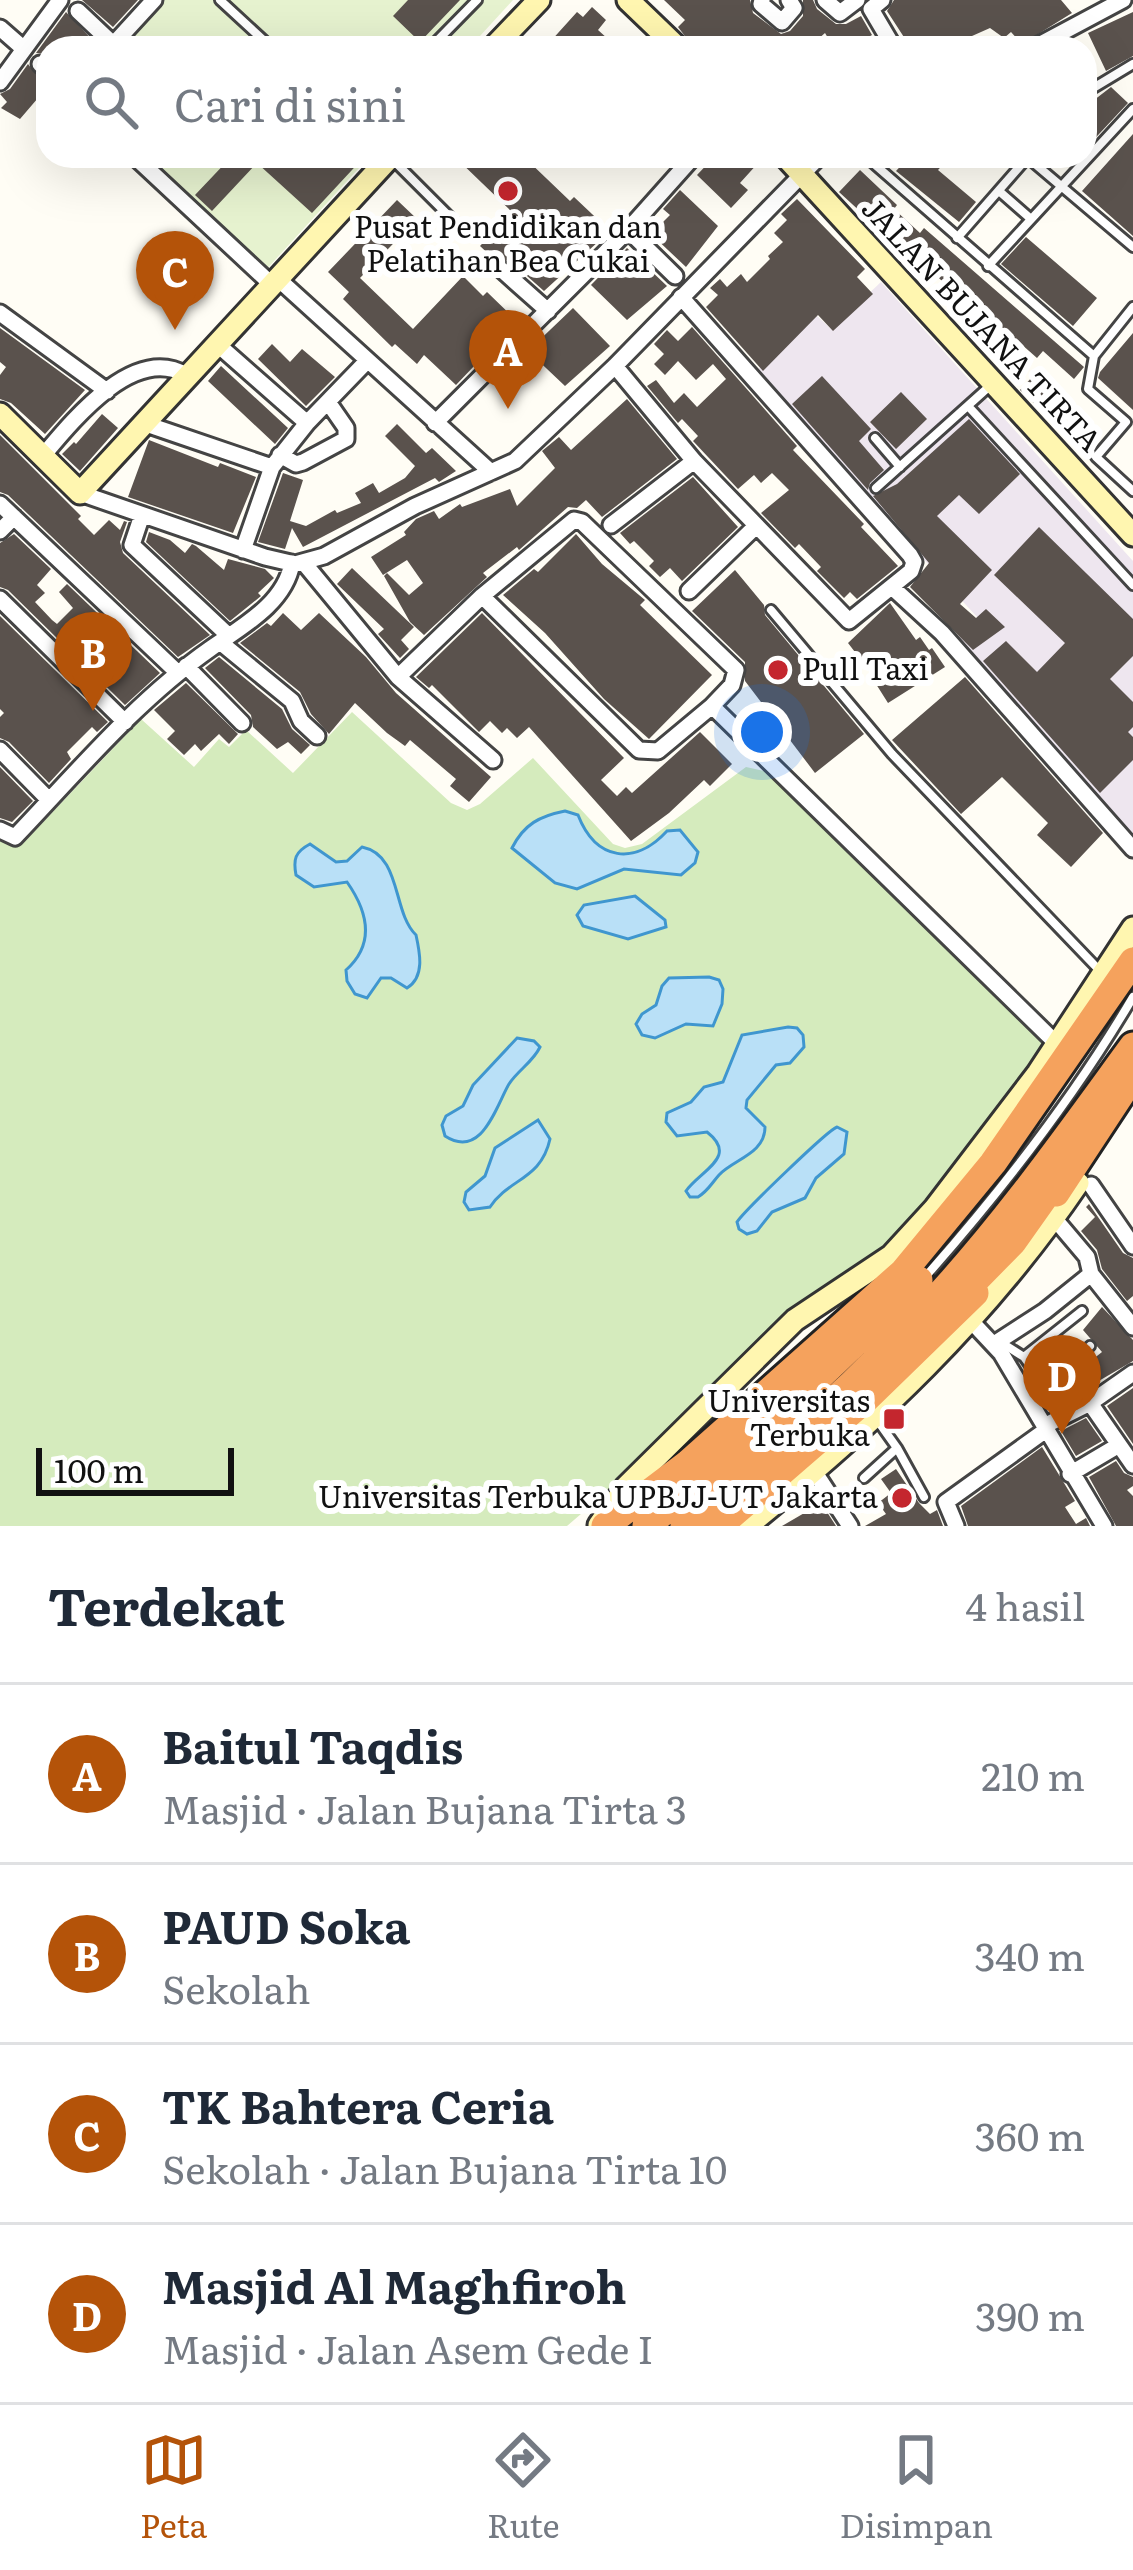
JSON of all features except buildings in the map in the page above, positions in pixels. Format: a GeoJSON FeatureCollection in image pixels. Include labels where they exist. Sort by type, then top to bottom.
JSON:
{"type":"FeatureCollection","features":[{"type":"Feature","properties":{"kind":"highway"},"geometry":{"type":"LineString","coordinates":[[602,1526],[718,1437],[903,1272],[994,1163],[1133,961]]}},
{"type":"Feature","properties":{"kind":"highway"},"geometry":{"type":"LineString","coordinates":[[623,1526],[724,1451],[915,1272],[1000,1168],[1133,974]]}},
{"type":"Feature","properties":{"kind":"highway"},"geometry":{"type":"LineString","coordinates":[[648,1526],[780,1417],[925,1275],[997,1187],[1133,994]]}},
{"type":"Feature","properties":{"kind":"highway"},"geometry":{"type":"LineString","coordinates":[[680,1526],[750,1476],[931,1304],[1024,1193],[1133,1046]]}},
{"type":"Feature","properties":{"kind":"highway"},"geometry":{"type":"LineString","coordinates":[[701,1526],[776,1467],[928,1328],[1012,1242],[1133,1073]]}},
{"type":"Feature","properties":{"kind":"highway"},"geometry":{"type":"LineString","coordinates":[[719,1526],[958,1312],[1034,1223],[1133,1073]]}},
{"type":"Feature","properties":{"kind":"main road"},"geometry":{"type":"LineString","coordinates":[[505,36],[539,0]]}},
{"type":"Feature","properties":{"kind":"main road"},"geometry":{"type":"LineString","coordinates":[[628,0],[666,36]]}},
{"type":"Feature","properties":{"kind":"main road"},"geometry":{"type":"LineString","coordinates":[[0,414],[80,493],[379,168]]}},
{"type":"Feature","properties":{"kind":"main road","name":"JALAN BUJANA TIRTA"},"geometry":{"type":"LineString","coordinates":[[796,168],[1133,535]]}},
{"type":"Feature","properties":{"kind":"main road"},"geometry":{"type":"LineString","coordinates":[[602,1526],[626,1487],[795,1320],[864,1276],[935,1208],[1058,1044],[1133,928]]}},
{"type":"Feature","properties":{"kind":"main road"},"geometry":{"type":"LineString","coordinates":[[747,1526],[814,1472],[972,1322],[1054,1218],[1105,1143],[1133,1090]]}},
{"type":"Feature","properties":{"kind":"street"},"geometry":{"type":"LineString","coordinates":[[0,82],[60,0]]}},
{"type":"Feature","properties":{"kind":"street"},"geometry":{"type":"LineString","coordinates":[[126,0],[140,15]]}},
{"type":"Feature","properties":{"kind":"street"},"geometry":{"type":"LineString","coordinates":[[121,36],[154,0]]}},
{"type":"Feature","properties":{"kind":"street"},"geometry":{"type":"LineString","coordinates":[[762,0],[760,4],[782,22],[794,8],[789,0]]}},
{"type":"Feature","properties":{"kind":"street"},"geometry":{"type":"LineString","coordinates":[[825,0],[840,13],[870,3],[888,36]]}},
{"type":"Feature","properties":{"kind":"street"},"geometry":{"type":"LineString","coordinates":[[1051,36],[1096,5],[1123,0]]}},
{"type":"Feature","properties":{"kind":"street"},"geometry":{"type":"LineString","coordinates":[[78,11],[102,36]]}},
{"type":"Feature","properties":{"kind":"street"},"geometry":{"type":"LineString","coordinates":[[0,28],[24,50]]}},
{"type":"Feature","properties":{"kind":"street"},"geometry":{"type":"LineString","coordinates":[[147,168],[491,472]]}},
{"type":"Feature","properties":{"kind":"street"},"geometry":{"type":"LineString","coordinates":[[435,423],[628,230],[683,168]]}},
{"type":"Feature","properties":{"kind":"street"},"geometry":{"type":"LineString","coordinates":[[80,493],[243,550],[298,563],[324,556],[416,506],[515,461],[615,366],[807,168]]}},
{"type":"Feature","properties":{"kind":"street"},"geometry":{"type":"LineString","coordinates":[[628,230],[675,276]]}},
{"type":"Feature","properties":{"kind":"street"},"geometry":{"type":"LineString","coordinates":[[502,270],[548,311]]}},
{"type":"Feature","properties":{"kind":"street"},"geometry":{"type":"LineString","coordinates":[[615,366],[694,461],[849,621],[911,571],[910,555],[681,297]]}},
{"type":"Feature","properties":{"kind":"street"},"geometry":{"type":"LineString","coordinates":[[0,313],[107,391]]}},
{"type":"Feature","properties":{"kind":"street"},"geometry":{"type":"LineString","coordinates":[[216,343],[307,423]]}},
{"type":"Feature","properties":{"kind":"street"},"geometry":{"type":"LineString","coordinates":[[243,550],[276,461],[367,361]]}},
{"type":"Feature","properties":{"kind":"street"},"geometry":{"type":"LineString","coordinates":[[42,458],[107,391],[136,370],[156,364],[186,375]]}},
{"type":"Feature","properties":{"kind":"street"},"geometry":{"type":"LineString","coordinates":[[143,423],[296,464],[346,440],[346,428],[328,402]]}},
{"type":"Feature","properties":{"kind":"street"},"geometry":{"type":"LineString","coordinates":[[611,525],[694,461]]}},
{"type":"Feature","properties":{"kind":"street"},"geometry":{"type":"LineString","coordinates":[[0,505],[242,723]]}},
{"type":"Feature","properties":{"kind":"street"},"geometry":{"type":"LineString","coordinates":[[142,515],[132,544],[292,701],[301,721],[317,736]]}},
{"type":"Feature","properties":{"kind":"street"},"geometry":{"type":"LineString","coordinates":[[0,531],[14,517]]}},
{"type":"Feature","properties":{"kind":"street"},"geometry":{"type":"LineString","coordinates":[[398,676],[482,596],[574,520],[582,522],[737,676],[712,706],[658,751],[639,750],[482,596]]}},
{"type":"Feature","properties":{"kind":"street"},"geometry":{"type":"LineString","coordinates":[[689,591],[755,526]]}},
{"type":"Feature","properties":{"kind":"street"},"geometry":{"type":"LineString","coordinates":[[0,830],[15,837],[124,722],[280,592],[298,563]]}},
{"type":"Feature","properties":{"kind":"street"},"geometry":{"type":"LineString","coordinates":[[298,563],[398,676],[493,760]]}},
{"type":"Feature","properties":{"kind":"street"},"geometry":{"type":"LineString","coordinates":[[893,588],[942,633],[1133,849]]}},
{"type":"Feature","properties":{"kind":"street"},"geometry":{"type":"LineString","coordinates":[[0,598],[124,722]]}},
{"type":"Feature","properties":{"kind":"street"},"geometry":{"type":"LineString","coordinates":[[712,706],[1058,1044]]}},
{"type":"Feature","properties":{"kind":"street"},"geometry":{"type":"LineString","coordinates":[[0,750],[50,800]]}},
{"type":"Feature","properties":{"kind":"street"},"geometry":{"type":"LineString","coordinates":[[1091,1185],[1133,1246]]}},
{"type":"Feature","properties":{"kind":"street"},"geometry":{"type":"LineString","coordinates":[[1054,1218],[1087,1257],[1091,1274],[1133,1327]]}},
{"type":"Feature","properties":{"kind":"street"},"geometry":{"type":"LineString","coordinates":[[998,1343],[1091,1274]]}},
{"type":"Feature","properties":{"kind":"street"},"geometry":{"type":"LineString","coordinates":[[972,1322],[998,1343],[1104,1526]]}},
{"type":"Feature","properties":{"kind":"street"},"geometry":{"type":"LineString","coordinates":[[956,1526],[946,1502],[1014,1449],[1133,1373]]}},
{"type":"Feature","properties":{"kind":"street"},"geometry":{"type":"LineString","coordinates":[[1090,1403],[1133,1465]]}},
{"type":"Feature","properties":{"kind":"street"},"geometry":{"type":"LineString","coordinates":[[1070,1474],[1119,1445]]}},
{"type":"Feature","properties":{"kind":"street"},"geometry":{"type":"LineString","coordinates":[[814,1472],[850,1526]]}},
{"type":"Feature","properties":{"kind":"lane"},"geometry":{"type":"LineString","coordinates":[[220,0],[259,36]]}},
{"type":"Feature","properties":{"kind":"lane"},"geometry":{"type":"LineString","coordinates":[[442,36],[477,0]]}},
{"type":"Feature","properties":{"kind":"lane"},"geometry":{"type":"LineString","coordinates":[[1097,86],[1133,64]]}},
{"type":"Feature","properties":{"kind":"lane"},"geometry":{"type":"LineString","coordinates":[[1097,149],[1133,109]]}},
{"type":"Feature","properties":{"kind":"lane"},"geometry":{"type":"LineString","coordinates":[[402,168],[467,234]]}},
{"type":"Feature","properties":{"kind":"lane"},"geometry":{"type":"LineString","coordinates":[[878,168],[1094,356]]}},
{"type":"Feature","properties":{"kind":"lane"},"geometry":{"type":"LineString","coordinates":[[957,238],[1019,168]]}},
{"type":"Feature","properties":{"kind":"lane"},"geometry":{"type":"LineString","coordinates":[[1041,168],[1133,247]]}},
{"type":"Feature","properties":{"kind":"lane"},"geometry":{"type":"LineString","coordinates":[[988,266],[1080,168]]}},
{"type":"Feature","properties":{"kind":"lane"},"geometry":{"type":"LineString","coordinates":[[999,191],[1031,219]]}},
{"type":"Feature","properties":{"kind":"lane"},"geometry":{"type":"LineString","coordinates":[[1133,307],[1094,356],[1088,389],[1130,426],[1096,457],[1133,491]]}},
{"type":"Feature","properties":{"kind":"lane"},"geometry":{"type":"LineString","coordinates":[[876,488],[993,383]]}},
{"type":"Feature","properties":{"kind":"lane"},"geometry":{"type":"LineString","coordinates":[[968,406],[1133,585]]}},
{"type":"Feature","properties":{"kind":"lane"},"geometry":{"type":"LineString","coordinates":[[874,438],[900,467]]}},
{"type":"Feature","properties":{"kind":"lane"},"geometry":{"type":"LineString","coordinates":[[771,610],[892,754],[1103,974]]}},
{"type":"Feature","properties":{"kind":"lane"},"geometry":{"type":"LineString","coordinates":[[680,1526],[748,1472],[926,1303],[1020,1192],[1133,1034]]}},
{"type":"Feature","properties":{"kind":"lane"},"geometry":{"type":"LineString","coordinates":[[1024,1357],[1082,1311]]}},
{"type":"Feature","properties":{"kind":"lane"},"geometry":{"type":"LineString","coordinates":[[998,1343],[1024,1357],[1036,1374],[1056,1382],[1090,1346]]}},
{"type":"Feature","properties":{"kind":"lane"},"geometry":{"type":"LineString","coordinates":[[874,1417],[925,1497]]}},
{"type":"Feature","properties":{"kind":"lane"},"geometry":{"type":"LineString","coordinates":[[863,1478],[897,1448]]}},
{"type":"Feature","properties":{"kind":"shaded area"},"geometry":{"type":"Polygon","coordinates":[[[881,282],[1133,561],[1133,843],[954,640],[978,618],[753,374],[816,315],[831,329],[881,282]]]}},
{"type":"Feature","properties":{"kind":"green space"},"geometry":{"type":"Polygon","coordinates":[[[143,0],[513,0],[480,36],[110,36],[143,0]]]}},
{"type":"Feature","properties":{"kind":"green space"},"geometry":{"type":"Polygon","coordinates":[[[156,168],[359,168],[264,272],[156,168]]]}},
{"type":"Feature","properties":{"kind":"green space"},"geometry":{"type":"Polygon","coordinates":[[[352,712],[451,803],[467,810],[533,758],[613,844],[625,848],[642,844],[746,767],[769,772],[1040,1040],[1045,1058],[889,1249],[567,1526],[0,1526],[0,839],[18,845],[27,839],[141,719],[194,767],[219,739],[229,747],[246,730],[293,773],[352,712]]]}},
{"type":"Feature","properties":{"kind":"water"},"geometry":{"type":"Polygon","coordinates":[[[565,811],[578,815],[595,842],[617,853],[642,850],[667,831],[680,830],[698,852],[695,863],[681,875],[624,869],[577,889],[555,883],[512,848],[534,822],[565,811]]]}},
{"type":"Feature","properties":{"kind":"water"},"geometry":{"type":"Polygon","coordinates":[[[310,844],[336,862],[347,861],[362,847],[384,861],[418,942],[419,971],[407,988],[381,978],[367,998],[355,994],[346,970],[365,939],[364,916],[347,882],[314,887],[296,875],[296,856],[310,844]]]}},
{"type":"Feature","properties":{"kind":"water"},"geometry":{"type":"Polygon","coordinates":[[[635,896],[665,920],[666,927],[628,939],[583,926],[577,915],[584,905],[635,896]]]}},
{"type":"Feature","properties":{"kind":"water"},"geometry":{"type":"Polygon","coordinates":[[[669,978],[719,980],[723,989],[713,1026],[686,1024],[655,1038],[642,1035],[636,1024],[656,1005],[669,978]]]}},
{"type":"Feature","properties":{"kind":"water"},"geometry":{"type":"Polygon","coordinates":[[[788,1027],[803,1035],[804,1047],[790,1063],[776,1065],[747,1100],[746,1108],[765,1127],[760,1144],[725,1169],[701,1195],[690,1197],[686,1191],[714,1163],[719,1149],[707,1132],[677,1136],[666,1122],[667,1113],[691,1102],[704,1087],[723,1082],[742,1035],[788,1027]]]}},
{"type":"Feature","properties":{"kind":"water"},"geometry":{"type":"Polygon","coordinates":[[[517,1038],[540,1047],[509,1084],[486,1127],[469,1141],[445,1136],[446,1116],[463,1106],[473,1085],[517,1038]]]}},
{"type":"Feature","properties":{"kind":"water"},"geometry":{"type":"Polygon","coordinates":[[[538,1120],[550,1139],[540,1163],[490,1207],[469,1210],[464,1202],[466,1192],[485,1176],[495,1148],[538,1120]]]}},
{"type":"Feature","properties":{"kind":"water"},"geometry":{"type":"Polygon","coordinates":[[[837,1127],[847,1132],[844,1154],[816,1178],[805,1198],[772,1212],[757,1231],[747,1234],[739,1229],[737,1222],[754,1203],[837,1127]]]}},
{"type":"Feature","properties":{"kind":"place","name":"Pusat Pendidikan dan Pelatihan Bea Cukai"},"geometry":{"type":"Point","coordinates":[508,191]}},
{"type":"Feature","properties":{"kind":"place","name":"TK Bahtera Ceria"},"geometry":{"type":"Point","coordinates":[175,330]}},
{"type":"Feature","properties":{"kind":"place","name":"Baitul Taqdis"},"geometry":{"type":"Point","coordinates":[508,409]}},
{"type":"Feature","properties":{"kind":"place","name":"Pull Taxi"},"geometry":{"type":"Point","coordinates":[778,670]}},
{"type":"Feature","properties":{"kind":"place","name":"PAUD Soka"},"geometry":{"type":"Point","coordinates":[93,711]}},
{"type":"Feature","properties":{"kind":"place","name":"Universitas Terbuka"},"geometry":{"type":"Point","coordinates":[894,1419]}},
{"type":"Feature","properties":{"kind":"place","name":"Masjid Al Maghfiroh"},"geometry":{"type":"Point","coordinates":[1062,1434]}},
{"type":"Feature","properties":{"kind":"place","name":"Universitas Terbuka UPBJJ-UT Jakarta"},"geometry":{"type":"Point","coordinates":[902,1498]}}]}
